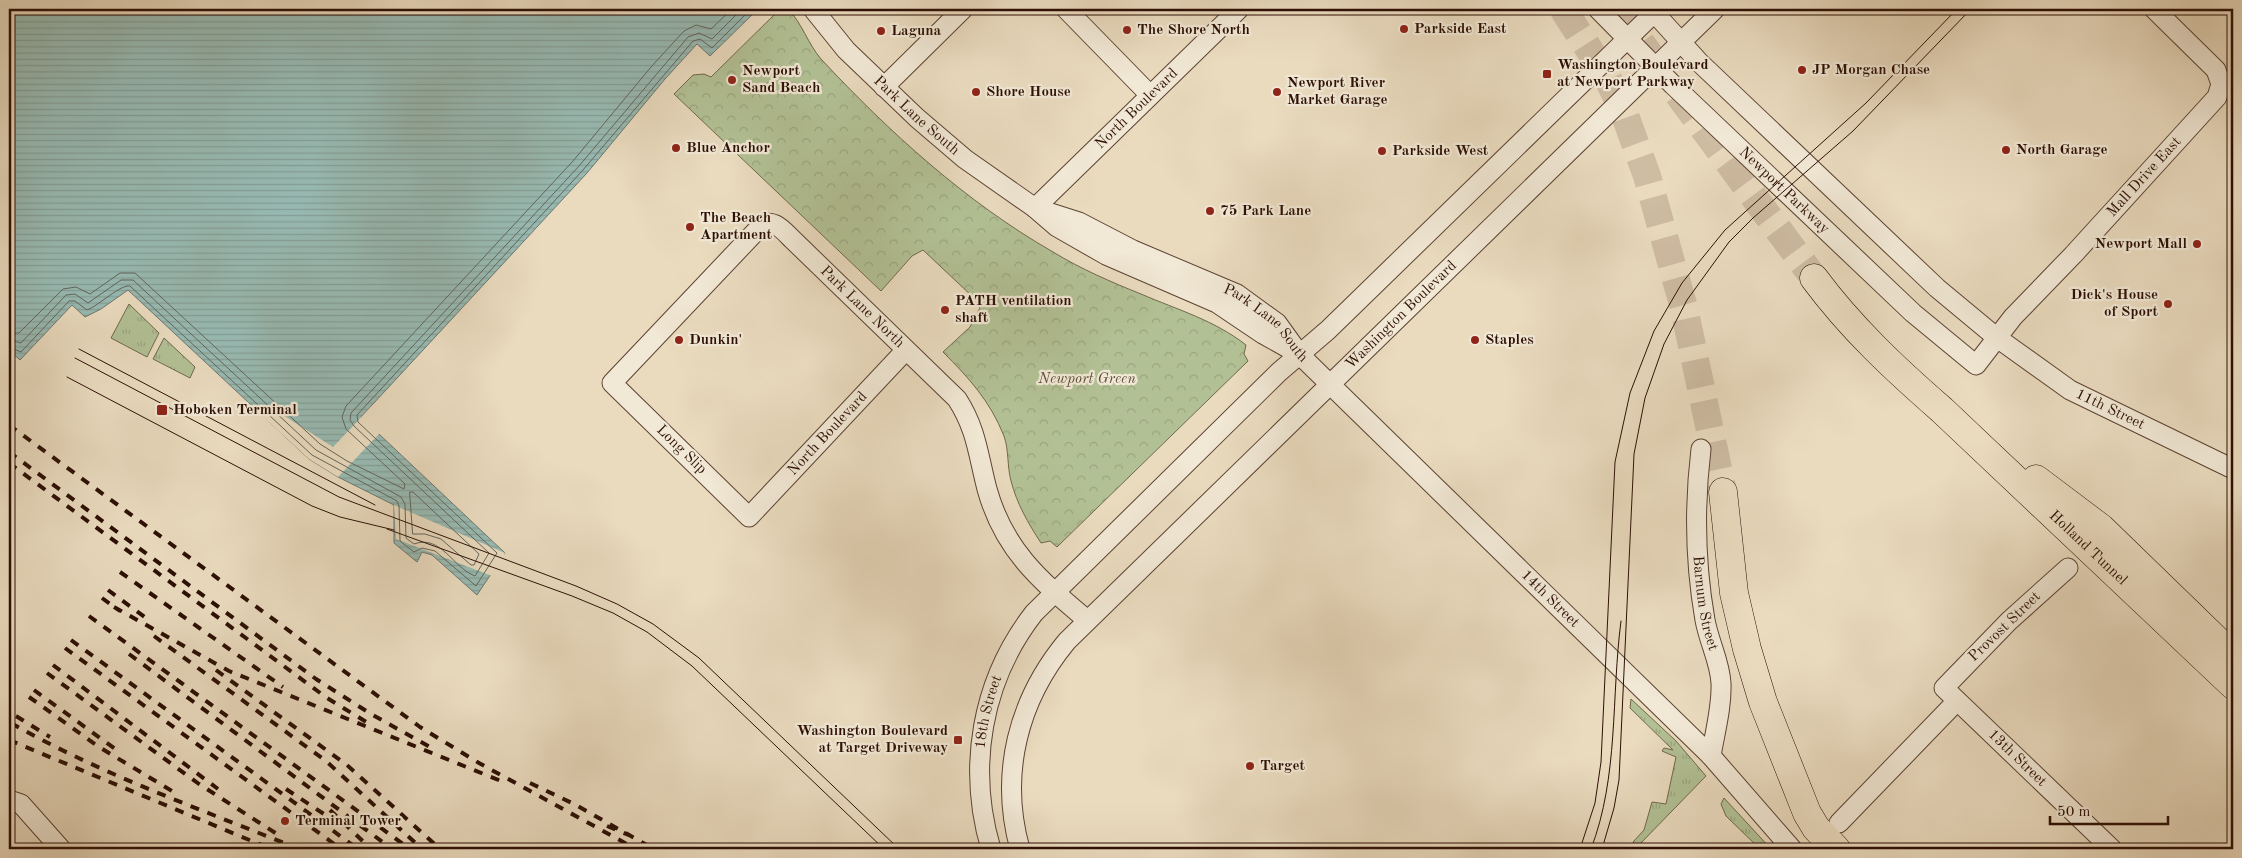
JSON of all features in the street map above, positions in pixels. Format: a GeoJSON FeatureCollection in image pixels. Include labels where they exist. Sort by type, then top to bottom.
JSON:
{"type":"FeatureCollection","features":[{"type":"Feature","properties":{"kind":"highway","name":"Holland Tunnel"},"geometry":{"type":"LineString","coordinates":[[1814,278],[1869,343],[2233,685]]}},
{"type":"Feature","properties":{"kind":"highway","name":"Holland Tunnel"},"geometry":{"type":"LineString","coordinates":[[1942,410],[2101,528],[2233,656]]}},
{"type":"Feature","properties":{"kind":"highway"},"geometry":{"type":"LineString","coordinates":[[1723,492],[1734,594],[1752,667],[1770,721],[1807,813],[1833,837]]}},
{"type":"Feature","properties":{"kind":"street","name":"Park Lane South"},"geometry":{"type":"LineString","coordinates":[[813,9],[837,40],[953,150],[1076,239],[1122,262],[1218,303],[1263,334],[1300,355]]}},
{"type":"Feature","properties":{"kind":"street"},"geometry":{"type":"LineString","coordinates":[[884,86],[963,9]]}},
{"type":"Feature","properties":{"kind":"street"},"geometry":{"type":"LineString","coordinates":[[1066,9],[1150,95]]}},
{"type":"Feature","properties":{"kind":"street","name":"North Boulevard"},"geometry":{"type":"LineString","coordinates":[[1035,208],[1240,9]]}},
{"type":"Feature","properties":{"kind":"street","name":"Newport Parkway"},"geometry":{"type":"LineString","coordinates":[[1598,9],[1906,307],[1976,365]]}},
{"type":"Feature","properties":{"kind":"street","name":"Washington Boulevard"},"geometry":{"type":"LineString","coordinates":[[1087,620],[1331,385],[1715,9]]}},
{"type":"Feature","properties":{"kind":"street","name":"Mall Drive East"},"geometry":{"type":"LineString","coordinates":[[1976,365],[1996,337],[2212,103],[2220,90],[2221,84],[2216,70],[2154,9]]}},
{"type":"Feature","properties":{"kind":"street"},"geometry":{"type":"LineString","coordinates":[[1054,592],[1279,372],[1300,355],[1628,39],[1654,10],[1699,62],[1937,288],[1996,337]]}},
{"type":"Feature","properties":{"kind":"street","name":"Park Lane North"},"geometry":{"type":"LineString","coordinates":[[612,384],[759,228],[767,223],[774,224],[949,391],[963,409],[974,431],[987,488],[1002,527],[1028,567],[1087,620]]}},
{"type":"Feature","properties":{"kind":"street","name":"11th Street"},"geometry":{"type":"LineString","coordinates":[[1996,337],[2070,390],[2233,469]]}},
{"type":"Feature","properties":{"kind":"street","name":"North Boulevard"},"geometry":{"type":"LineString","coordinates":[[749,517],[906,350]]}},
{"type":"Feature","properties":{"kind":"street","name":"14th Street"},"geometry":{"type":"LineString","coordinates":[[1300,355],[1711,756],[1792,849]]}},
{"type":"Feature","properties":{"kind":"street","name":"Long Slip"},"geometry":{"type":"LineString","coordinates":[[612,384],[749,517]]}},
{"type":"Feature","properties":{"kind":"street","name":"Barnum Street"},"geometry":{"type":"LineString","coordinates":[[1702,449],[1696,507],[1697,557],[1705,622],[1718,663],[1721,685],[1711,756]]}},
{"type":"Feature","properties":{"kind":"street"},"geometry":{"type":"LineString","coordinates":[[2214,459],[2233,463]]}},
{"type":"Feature","properties":{"kind":"street","name":"Provost Street"},"geometry":{"type":"LineString","coordinates":[[1833,837],[2015,616],[2068,568]]}},
{"type":"Feature","properties":{"kind":"street","name":"18th Street"},"geometry":{"type":"LineString","coordinates":[[991,849],[980,795],[979,762],[982,730],[993,688],[1005,658],[1026,623],[1054,592]]}},
{"type":"Feature","properties":{"kind":"street"},"geometry":{"type":"LineString","coordinates":[[1020,849],[1014,825],[1011,795],[1012,764],[1018,729],[1033,691],[1050,662],[1067,640],[1087,620]]}},
{"type":"Feature","properties":{"kind":"street","name":"13th Street"},"geometry":{"type":"LineString","coordinates":[[1951,694],[2112,849]]}},
{"type":"Feature","properties":{"kind":"street"},"geometry":{"type":"LineString","coordinates":[[9,800],[17,801],[26,808],[61,849]]}},
{"type":"Feature","properties":{"kind":"green space","name":"Newport Green"},"geometry":{"type":"Polygon","coordinates":[[[780,9],[788,9],[821,59],[901,139],[959,188],[990,211],[1074,264],[1208,322],[1246,345],[1244,354],[1248,361],[1057,547],[1050,541],[1041,543],[1020,505],[1013,489],[1006,441],[992,412],[962,371],[943,352],[970,327],[980,308],[974,298],[923,250],[912,256],[881,291],[674,94],[693,75],[704,74],[711,77],[780,9]]]}},
{"type":"Feature","properties":{"kind":"green space"},"geometry":{"type":"Polygon","coordinates":[[[129,304],[159,333],[147,357],[111,338],[129,304]]]}},
{"type":"Feature","properties":{"kind":"green space"},"geometry":{"type":"Polygon","coordinates":[[[164,338],[195,367],[190,378],[153,359],[164,338]]]}},
{"type":"Feature","properties":{"kind":"green space"},"geometry":{"type":"Polygon","coordinates":[[[1631,699],[1676,741],[1706,776],[1638,846],[1633,842],[1644,830],[1652,802],[1666,804],[1676,757],[1662,751],[1664,748],[1673,750],[1630,708],[1631,699]]]}},
{"type":"Feature","properties":{"kind":"green space"},"geometry":{"type":"Polygon","coordinates":[[[1724,798],[1771,849],[1760,849],[1726,816],[1721,804],[1724,798]]]}},
{"type":"Feature","properties":{"kind":"water"},"geometry":{"type":"Polygon","coordinates":[[[9,9],[758,9],[710,56],[697,44],[665,79],[587,173],[361,417],[505,553],[477,595],[432,555],[422,552],[417,562],[394,543],[394,505],[338,477],[309,459],[128,290],[101,309],[85,317],[72,305],[20,360],[9,350],[9,9]]]}},
{"type":"Feature","properties":{"kind":"pier"},"geometry":{"type":"Polygon","coordinates":[[[406,370],[408,371],[364,417],[381,432],[338,477],[309,459],[261,415],[269,406],[333,447],[406,370]]]}},
{"type":"Feature","properties":{"kind":"pier"},"geometry":{"type":"Polygon","coordinates":[[[394,505],[505,553],[502,561],[492,576],[396,539],[394,505]]]}},
{"type":"Feature","properties":{"kind":"tunnel"},"geometry":{"type":"LineString","coordinates":[[1563,9],[1607,77],[1623,110],[1647,176],[1684,308],[1723,492]]}},
{"type":"Feature","properties":{"kind":"tunnel"},"geometry":{"type":"LineString","coordinates":[[1616,9],[1650,55]]}},
{"type":"Feature","properties":{"kind":"tunnel"},"geometry":{"type":"LineString","coordinates":[[1678,94],[1814,278]]}},
{"type":"Feature","properties":{"kind":"tram line"},"geometry":{"type":"LineString","coordinates":[[1580,849],[1595,803],[1601,762],[1615,462],[1630,393],[1654,331],[1682,283],[1725,230],[1866,103],[1957,9]]}},
{"type":"Feature","properties":{"kind":"tram line"},"geometry":{"type":"LineString","coordinates":[[1602,849],[1614,808],[1619,780],[1634,454],[1645,398],[1664,344],[1687,300],[1729,242],[1753,218],[1853,131],[1971,9]]}},
{"type":"Feature","properties":{"kind":"tram line"},"geometry":{"type":"LineString","coordinates":[[79,349],[375,505]]}},
{"type":"Feature","properties":{"kind":"tram line"},"geometry":{"type":"LineString","coordinates":[[75,358],[339,497],[576,586],[617,604],[653,624],[699,658],[899,849]]}},
{"type":"Feature","properties":{"kind":"tram line"},"geometry":{"type":"LineString","coordinates":[[67,377],[312,506],[340,517],[394,530]]}},
{"type":"Feature","properties":{"kind":"tram line"},"geometry":{"type":"LineString","coordinates":[[387,529],[572,596],[613,613],[647,632],[692,666],[884,849]]}},
{"type":"Feature","properties":{"kind":"tram line"},"geometry":{"type":"LineString","coordinates":[[1591,849],[1600,821],[1610,765],[1621,621]]}},
{"type":"Feature","properties":{"kind":"railway"},"geometry":{"type":"LineString","coordinates":[[9,425],[420,727],[479,763],[636,849]]}},
{"type":"Feature","properties":{"kind":"railway"},"geometry":{"type":"LineString","coordinates":[[9,452],[316,679],[371,714],[430,747]]}},
{"type":"Feature","properties":{"kind":"railway"},"geometry":{"type":"LineString","coordinates":[[9,463],[327,698],[368,723]]}},
{"type":"Feature","properties":{"kind":"railway"},"geometry":{"type":"LineString","coordinates":[[120,572],[283,687]]}},
{"type":"Feature","properties":{"kind":"railway"},"geometry":{"type":"LineString","coordinates":[[108,590],[146,618]]}},
{"type":"Feature","properties":{"kind":"railway"},"geometry":{"type":"LineString","coordinates":[[102,598],[120,611]]}},
{"type":"Feature","properties":{"kind":"railway"},"geometry":{"type":"LineString","coordinates":[[114,607],[229,671],[501,781]]}},
{"type":"Feature","properties":{"kind":"railway"},"geometry":{"type":"LineString","coordinates":[[89,616],[410,849]]}},
{"type":"Feature","properties":{"kind":"railway"},"geometry":{"type":"LineString","coordinates":[[154,636],[326,761],[422,849]]}},
{"type":"Feature","properties":{"kind":"railway"},"geometry":{"type":"LineString","coordinates":[[71,640],[358,849]]}},
{"type":"Feature","properties":{"kind":"railway"},"geometry":{"type":"LineString","coordinates":[[65,648],[341,849]]}},
{"type":"Feature","properties":{"kind":"railway"},"geometry":{"type":"LineString","coordinates":[[129,654],[392,849]]}},
{"type":"Feature","properties":{"kind":"railway"},"geometry":{"type":"LineString","coordinates":[[53,665],[218,789]]}},
{"type":"Feature","properties":{"kind":"railway"},"geometry":{"type":"LineString","coordinates":[[216,670],[347,765],[440,849]]}},
{"type":"Feature","properties":{"kind":"railway"},"geometry":{"type":"LineString","coordinates":[[47,673],[199,784],[277,834]]}},
{"type":"Feature","properties":{"kind":"railway"},"geometry":{"type":"LineString","coordinates":[[34,690],[118,751]]}},
{"type":"Feature","properties":{"kind":"railway"},"geometry":{"type":"LineString","coordinates":[[29,697],[99,747],[172,791]]}},
{"type":"Feature","properties":{"kind":"railway"},"geometry":{"type":"LineString","coordinates":[[16,716],[50,737]]}},
{"type":"Feature","properties":{"kind":"railway"},"geometry":{"type":"LineString","coordinates":[[11,723],[46,742],[117,775],[299,849]]}},
{"type":"Feature","properties":{"kind":"railway"},"geometry":{"type":"LineString","coordinates":[[9,740],[271,849]]}},
{"type":"Feature","properties":{"kind":"railway"},"geometry":{"type":"LineString","coordinates":[[530,783],[574,804],[654,849]]}},
{"type":"Feature","properties":{"kind":"railway"},"geometry":{"type":"LineString","coordinates":[[286,789],[336,822]]}},
{"type":"Feature","properties":{"kind":"railway"},"geometry":{"type":"LineString","coordinates":[[330,810],[371,849]]}},
{"type":"Feature","properties":{"kind":"railway"},"geometry":{"type":"LineString","coordinates":[[607,826],[631,836]]}},
{"type":"Feature","properties":{"kind":"place","name":"Parkside East"},"geometry":{"type":"Point","coordinates":[1404,29]}},
{"type":"Feature","properties":{"kind":"place","name":"The Shore North"},"geometry":{"type":"Point","coordinates":[1127,30]}},
{"type":"Feature","properties":{"kind":"place","name":"Laguna"},"geometry":{"type":"Point","coordinates":[881,31]}},
{"type":"Feature","properties":{"kind":"place","name":"JP Morgan Chase"},"geometry":{"type":"Point","coordinates":[1802,70]}},
{"type":"Feature","properties":{"kind":"place","name":"Washington Boulevard at Newport Parkway"},"geometry":{"type":"Point","coordinates":[1547,74]}},
{"type":"Feature","properties":{"kind":"place","name":"Newport Sand Beach"},"geometry":{"type":"Point","coordinates":[732,80]}},
{"type":"Feature","properties":{"kind":"place","name":"Shore House"},"geometry":{"type":"Point","coordinates":[976,92]}},
{"type":"Feature","properties":{"kind":"place","name":"Newport River Market Garage"},"geometry":{"type":"Point","coordinates":[1277,92]}},
{"type":"Feature","properties":{"kind":"place","name":"Blue Anchor"},"geometry":{"type":"Point","coordinates":[676,148]}},
{"type":"Feature","properties":{"kind":"place","name":"North Garage"},"geometry":{"type":"Point","coordinates":[2006,150]}},
{"type":"Feature","properties":{"kind":"place","name":"Parkside West"},"geometry":{"type":"Point","coordinates":[1382,151]}},
{"type":"Feature","properties":{"kind":"place","name":"75 Park Lane"},"geometry":{"type":"Point","coordinates":[1210,211]}},
{"type":"Feature","properties":{"kind":"place","name":"The Beach Apartment"},"geometry":{"type":"Point","coordinates":[690,227]}},
{"type":"Feature","properties":{"kind":"place","name":"Newport Mall"},"geometry":{"type":"Point","coordinates":[2197,244]}},
{"type":"Feature","properties":{"kind":"place","name":"Dick's House of Sport"},"geometry":{"type":"Point","coordinates":[2168,304]}},
{"type":"Feature","properties":{"kind":"place","name":"PATH ventilation shaft"},"geometry":{"type":"Point","coordinates":[945,310]}},
{"type":"Feature","properties":{"kind":"place","name":"Dunkin'"},"geometry":{"type":"Point","coordinates":[679,340]}},
{"type":"Feature","properties":{"kind":"place","name":"Staples"},"geometry":{"type":"Point","coordinates":[1475,340]}},
{"type":"Feature","properties":{"kind":"place","name":"Hoboken Terminal"},"geometry":{"type":"Point","coordinates":[162,410]}},
{"type":"Feature","properties":{"kind":"place","name":"Washington Boulevard at Target Driveway"},"geometry":{"type":"Point","coordinates":[958,740]}},
{"type":"Feature","properties":{"kind":"place","name":"Target"},"geometry":{"type":"Point","coordinates":[1250,766]}},
{"type":"Feature","properties":{"kind":"place","name":"Terminal Tower"},"geometry":{"type":"Point","coordinates":[285,821]}}]}
